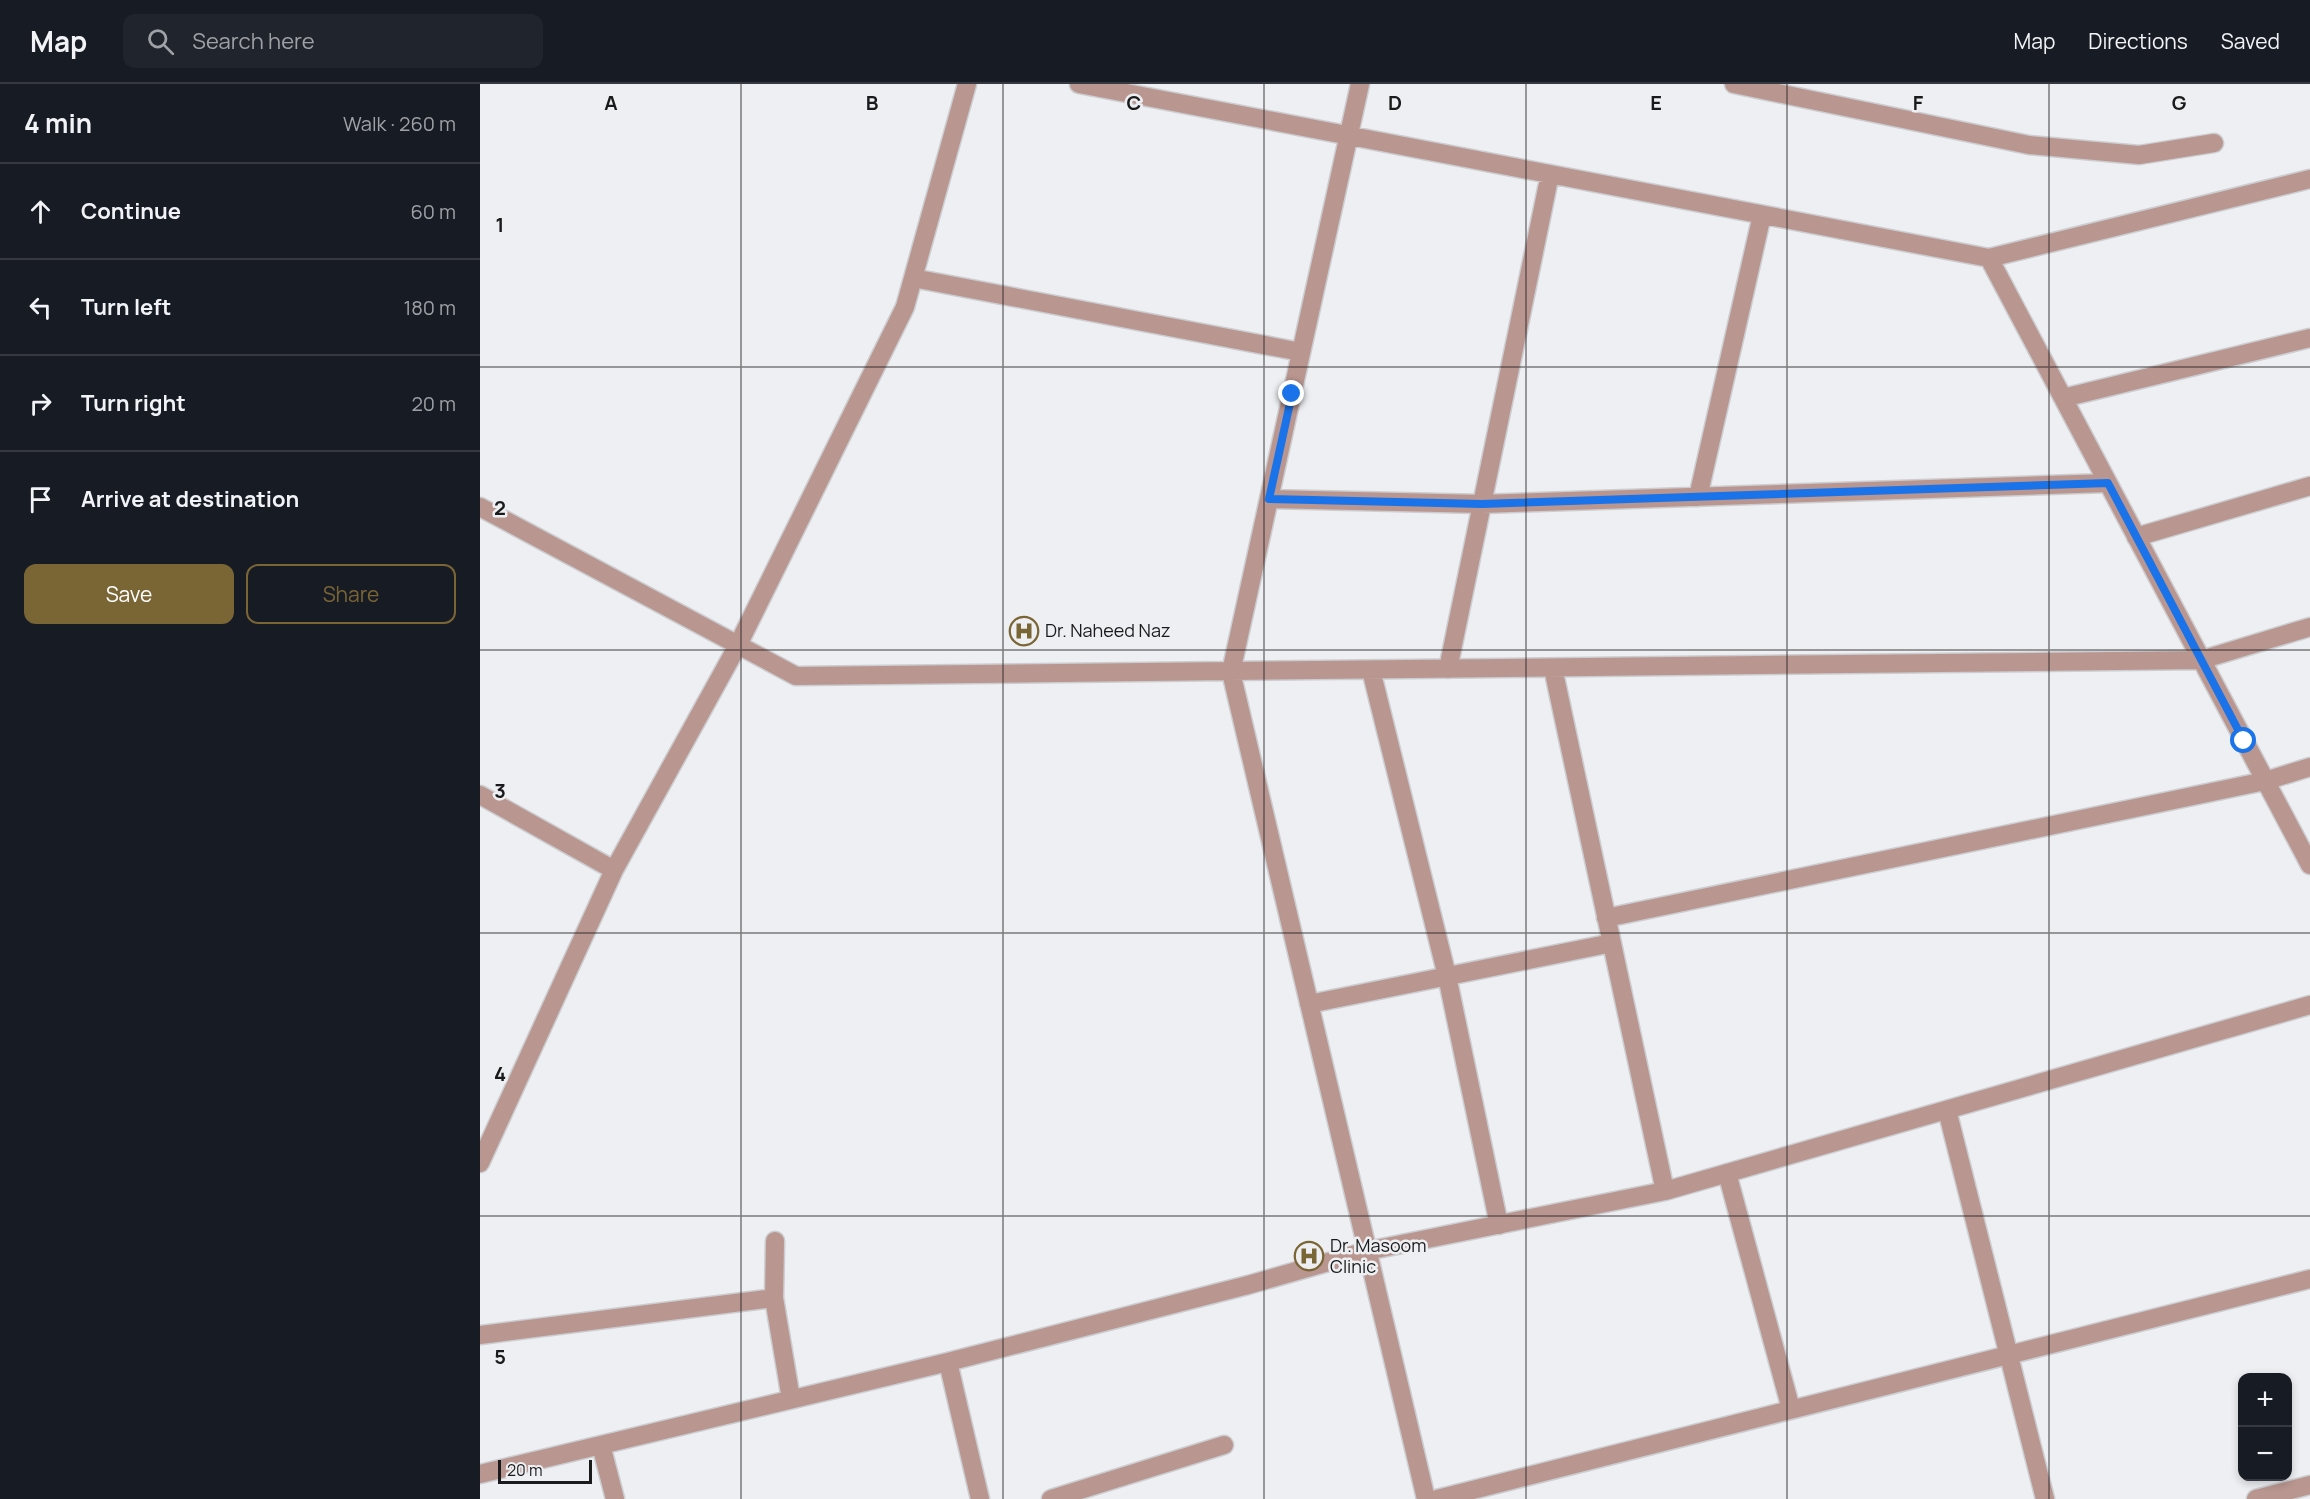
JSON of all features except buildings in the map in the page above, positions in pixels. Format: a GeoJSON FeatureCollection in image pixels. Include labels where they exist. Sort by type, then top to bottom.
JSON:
{"type":"FeatureCollection","features":[{"type":"Feature","properties":{"kind":"street"},"geometry":{"type":"LineString","coordinates":[[1079,84],[1989,258],[2310,179]]}},
{"type":"Feature","properties":{"kind":"street"},"geometry":{"type":"LineString","coordinates":[[1360,84],[1231,672],[1426,1499]]}},
{"type":"Feature","properties":{"kind":"street"},"geometry":{"type":"LineString","coordinates":[[1734,84],[2029,145],[2139,155],[2214,143]]}},
{"type":"Feature","properties":{"kind":"street"},"geometry":{"type":"LineString","coordinates":[[480,1163],[614,870],[738,645],[905,307],[965,85]]}},
{"type":"Feature","properties":{"kind":"street"},"geometry":{"type":"LineString","coordinates":[[1448,669],[1550,174]]}},
{"type":"Feature","properties":{"kind":"street"},"geometry":{"type":"LineString","coordinates":[[1698,497],[1762,215]]}},
{"type":"Feature","properties":{"kind":"street"},"geometry":{"type":"LineString","coordinates":[[1989,258],[2310,865]]}},
{"type":"Feature","properties":{"kind":"street"},"geometry":{"type":"LineString","coordinates":[[914,278],[1301,352]]}},
{"type":"Feature","properties":{"kind":"street"},"geometry":{"type":"LineString","coordinates":[[2063,398],[2310,339]]}},
{"type":"Feature","properties":{"kind":"street"},"geometry":{"type":"LineString","coordinates":[[1269,499],[1482,504],[2108,483]]}},
{"type":"Feature","properties":{"kind":"street"},"geometry":{"type":"LineString","coordinates":[[2136,537],[2310,486]]}},
{"type":"Feature","properties":{"kind":"street"},"geometry":{"type":"LineString","coordinates":[[480,507],[796,676],[2201,660],[2310,627]]}},
{"type":"Feature","properties":{"kind":"street"},"geometry":{"type":"LineString","coordinates":[[1553,668],[1665,1191]]}},
{"type":"Feature","properties":{"kind":"street"},"geometry":{"type":"LineString","coordinates":[[1371,670],[1447,976],[1499,1225]]}},
{"type":"Feature","properties":{"kind":"street"},"geometry":{"type":"LineString","coordinates":[[1606,918],[2265,781],[2310,767]]}},
{"type":"Feature","properties":{"kind":"street"},"geometry":{"type":"LineString","coordinates":[[480,795],[614,870]]}},
{"type":"Feature","properties":{"kind":"street"},"geometry":{"type":"LineString","coordinates":[[1309,1004],[1612,943]]}},
{"type":"Feature","properties":{"kind":"street"},"geometry":{"type":"LineString","coordinates":[[480,1474],[948,1362],[1248,1285],[1368,1251],[1665,1191],[2310,1005]]}},
{"type":"Feature","properties":{"kind":"street"},"geometry":{"type":"LineString","coordinates":[[1947,1110],[2045,1499]]}},
{"type":"Feature","properties":{"kind":"street"},"geometry":{"type":"LineString","coordinates":[[1727,1173],[1791,1409]]}},
{"type":"Feature","properties":{"kind":"street"},"geometry":{"type":"LineString","coordinates":[[775,1241],[774,1298],[791,1399]]}},
{"type":"Feature","properties":{"kind":"street"},"geometry":{"type":"LineString","coordinates":[[1437,1499],[2310,1279]]}},
{"type":"Feature","properties":{"kind":"street"},"geometry":{"type":"LineString","coordinates":[[480,1335],[774,1298]]}},
{"type":"Feature","properties":{"kind":"street"},"geometry":{"type":"LineString","coordinates":[[948,1362],[980,1499]]}},
{"type":"Feature","properties":{"kind":"street"},"geometry":{"type":"LineString","coordinates":[[601,1445],[615,1499]]}},
{"type":"Feature","properties":{"kind":"street"},"geometry":{"type":"LineString","coordinates":[[1051,1499],[1224,1445]]}},
{"type":"Feature","properties":{"kind":"street"},"geometry":{"type":"LineString","coordinates":[[2256,1499],[2310,1485]]}},
{"type":"Feature","properties":{"kind":"place","name":"Dr. Naheed Naz"},"geometry":{"type":"Point","coordinates":[1024,631]}},
{"type":"Feature","properties":{"kind":"place","name":"Dr. Masoom Clinic"},"geometry":{"type":"Point","coordinates":[1309,1256]}},
{"type":"Feature","properties":{"kind":"route"},"geometry":{"type":"LineString","coordinates":[[1292,394],[1269,499],[1482,504],[2108,483],[2244,741]]}}]}
